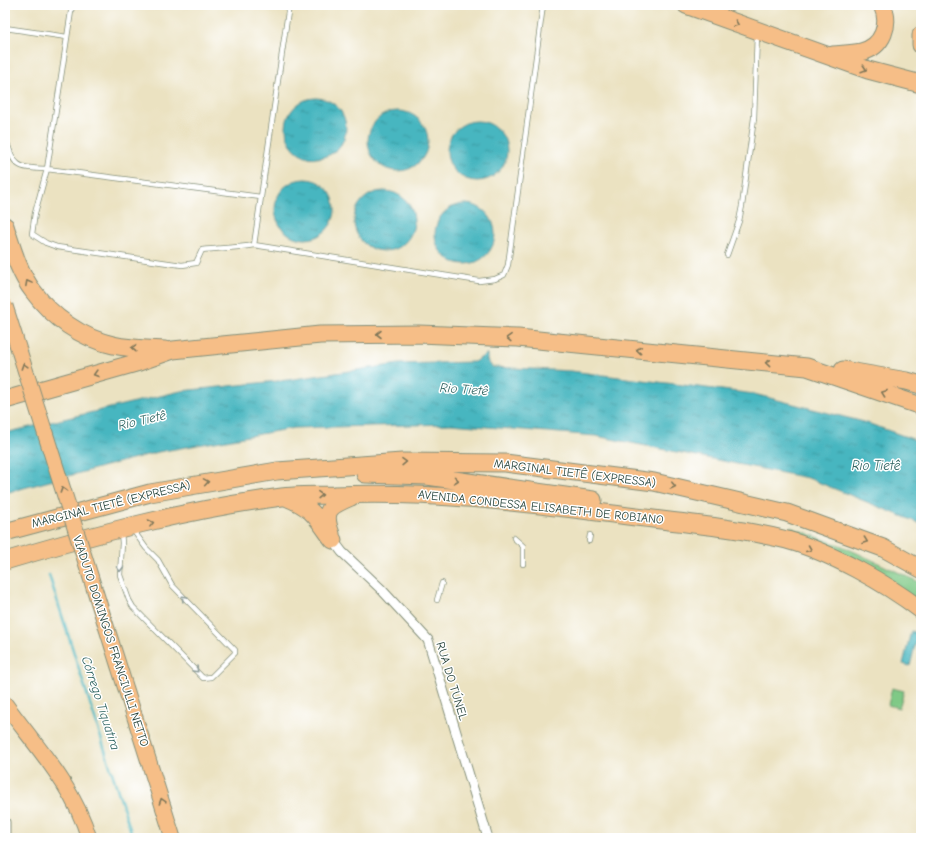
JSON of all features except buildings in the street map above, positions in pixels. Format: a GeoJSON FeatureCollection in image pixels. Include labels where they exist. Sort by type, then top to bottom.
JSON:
{"type":"FeatureCollection","features":[{"type":"Feature","properties":{"kind":"highway"},"geometry":{"type":"LineString","coordinates":[[686,5],[757,32],[868,70],[921,84]]}},
{"type":"Feature","properties":{"kind":"highway"},"geometry":{"type":"LineString","coordinates":[[827,56],[861,52],[868,50],[878,42],[886,26],[887,19],[882,5]]}},
{"type":"Feature","properties":{"kind":"highway"},"geometry":{"type":"LineString","coordinates":[[921,35],[921,45]]}},
{"type":"Feature","properties":{"kind":"highway"},"geometry":{"type":"LineString","coordinates":[[5,226],[16,260],[32,291],[58,317],[87,337],[111,345],[128,348],[173,350],[320,335],[419,334],[518,338],[856,372],[921,385]]}},
{"type":"Feature","properties":{"kind":"highway"},"geometry":{"type":"LineString","coordinates":[[5,400],[139,362],[173,350]]}},
{"type":"Feature","properties":{"kind":"highway"},"geometry":{"type":"LineString","coordinates":[[807,367],[921,406]]}},
{"type":"Feature","properties":{"kind":"highway","name":"MARGINAL TIETÊ (EXPRESSA)"},"geometry":{"type":"LineString","coordinates":[[5,532],[150,493],[277,471],[402,462],[505,463],[654,482],[787,513],[883,548],[921,569]]}},
{"type":"Feature","properties":{"kind":"highway"},"geometry":{"type":"LineString","coordinates":[[277,471],[427,476],[482,483],[731,522],[768,532],[789,541]]}},
{"type":"Feature","properties":{"kind":"highway","name":"AVENIDA CONDESSA ELISABETH DE ROBIANO"},"geometry":{"type":"LineString","coordinates":[[5,561],[64,544],[194,512],[284,497],[405,493],[466,497],[723,527],[789,541],[833,558],[876,580],[921,610]]}},
{"type":"Feature","properties":{"kind":"highway"},"geometry":{"type":"LineString","coordinates":[[333,540],[327,522],[328,511],[334,504],[359,494]]}},
{"type":"Feature","properties":{"kind":"highway"},"geometry":{"type":"LineString","coordinates":[[284,497],[304,505],[312,511],[333,540]]}},
{"type":"Feature","properties":{"kind":"highway"},"geometry":{"type":"LineString","coordinates":[[5,551],[46,543],[64,544]]}},
{"type":"Feature","properties":{"kind":"main road","name":"VIADUTO DOMINGOS FRANCIULLI NETTO"},"geometry":{"type":"LineString","coordinates":[[5,306],[173,838]]}},
{"type":"Feature","properties":{"kind":"main road"},"geometry":{"type":"LineString","coordinates":[[6,706],[46,756],[68,788],[89,838]]}},
{"type":"Feature","properties":{"kind":"street","name":"RUA DO TÚNEL"},"geometry":{"type":"LineString","coordinates":[[333,540],[342,552],[426,633],[488,838]]}},
{"type":"Feature","properties":{"kind":"street"},"geometry":{"type":"LineString","coordinates":[[5,822],[5,838]]}},
{"type":"Feature","properties":{"kind":"lane"},"geometry":{"type":"LineString","coordinates":[[72,5],[47,169],[35,213],[32,234],[46,243],[57,247],[182,265],[196,263],[202,250],[254,245],[479,280],[495,279],[504,275],[508,265],[543,5]]}},
{"type":"Feature","properties":{"kind":"lane"},"geometry":{"type":"LineString","coordinates":[[254,245],[289,5]]}},
{"type":"Feature","properties":{"kind":"lane"},"geometry":{"type":"LineString","coordinates":[[5,28],[68,36]]}},
{"type":"Feature","properties":{"kind":"lane"},"geometry":{"type":"LineString","coordinates":[[727,255],[739,221],[742,206],[754,118],[757,32]]}},
{"type":"Feature","properties":{"kind":"lane"},"geometry":{"type":"LineString","coordinates":[[5,137],[11,156],[18,166],[25,168],[47,169],[262,197]]}},
{"type":"Feature","properties":{"kind":"lane"},"geometry":{"type":"LineString","coordinates":[[126,529],[158,560],[172,585],[236,650],[235,653],[211,677],[203,678],[133,607],[120,575],[122,543],[126,529]]}},
{"type":"Feature","properties":{"kind":"lane"},"geometry":{"type":"LineString","coordinates":[[589,541],[590,535]]}},
{"type":"Feature","properties":{"kind":"lane"},"geometry":{"type":"LineString","coordinates":[[514,538],[523,546],[523,564]]}},
{"type":"Feature","properties":{"kind":"lane"},"geometry":{"type":"LineString","coordinates":[[437,600],[442,583]]}},
{"type":"Feature","properties":{"kind":"green space"},"geometry":{"type":"Polygon","coordinates":[[[790,527],[842,546],[921,583],[921,602],[790,534],[790,527]]]}},
{"type":"Feature","properties":{"kind":"green space"},"geometry":{"type":"Polygon","coordinates":[[[892,688],[904,691],[899,708],[888,705],[892,688]]]}},
{"type":"Feature","properties":{"kind":"water"},"geometry":{"type":"Polygon","coordinates":[[[316,98],[333,103],[341,111],[346,128],[341,145],[333,153],[316,158],[299,153],[291,145],[286,128],[291,111],[299,103],[316,98]]]}},
{"type":"Feature","properties":{"kind":"water"},"geometry":{"type":"Polygon","coordinates":[[[398,111],[415,116],[423,124],[428,141],[423,158],[415,166],[398,171],[381,166],[373,158],[368,141],[373,124],[381,116],[398,111]]]}},
{"type":"Feature","properties":{"kind":"water"},"geometry":{"type":"Polygon","coordinates":[[[477,121],[494,126],[502,134],[507,151],[502,168],[494,176],[477,181],[460,176],[452,168],[447,151],[452,134],[460,126],[477,121]]]}},
{"type":"Feature","properties":{"kind":"water"},"geometry":{"type":"Polygon","coordinates":[[[305,179],[322,184],[330,192],[335,209],[330,226],[322,234],[305,239],[288,234],[280,226],[275,209],[280,192],[288,184],[305,179]]]}},
{"type":"Feature","properties":{"kind":"water"},"geometry":{"type":"Polygon","coordinates":[[[384,191],[401,196],[409,204],[414,221],[409,238],[401,246],[384,251],[367,246],[359,238],[354,221],[359,204],[367,196],[384,191]]]}},
{"type":"Feature","properties":{"kind":"water"},"geometry":{"type":"Polygon","coordinates":[[[465,204],[482,209],[490,217],[495,234],[490,251],[482,259],[465,264],[448,259],[440,251],[435,234],[440,217],[448,209],[465,204]]]}},
{"type":"Feature","properties":{"kind":"water","name":"Rio Tietê"},"geometry":{"type":"Polygon","coordinates":[[[487,354],[487,360],[492,367],[571,371],[754,394],[864,422],[921,442],[921,524],[808,478],[596,436],[451,424],[294,428],[158,452],[5,493],[5,433],[181,391],[287,380],[399,364],[474,362],[487,354]]]}},
{"type":"Feature","properties":{"kind":"water"},"geometry":{"type":"Polygon","coordinates":[[[911,631],[918,633],[910,666],[903,664],[911,631]]]}},
{"type":"Feature","properties":{"kind":"waterway","name":"Córrego Tiquatira"},"geometry":{"type":"LineString","coordinates":[[49,575],[133,838]]}}]}
